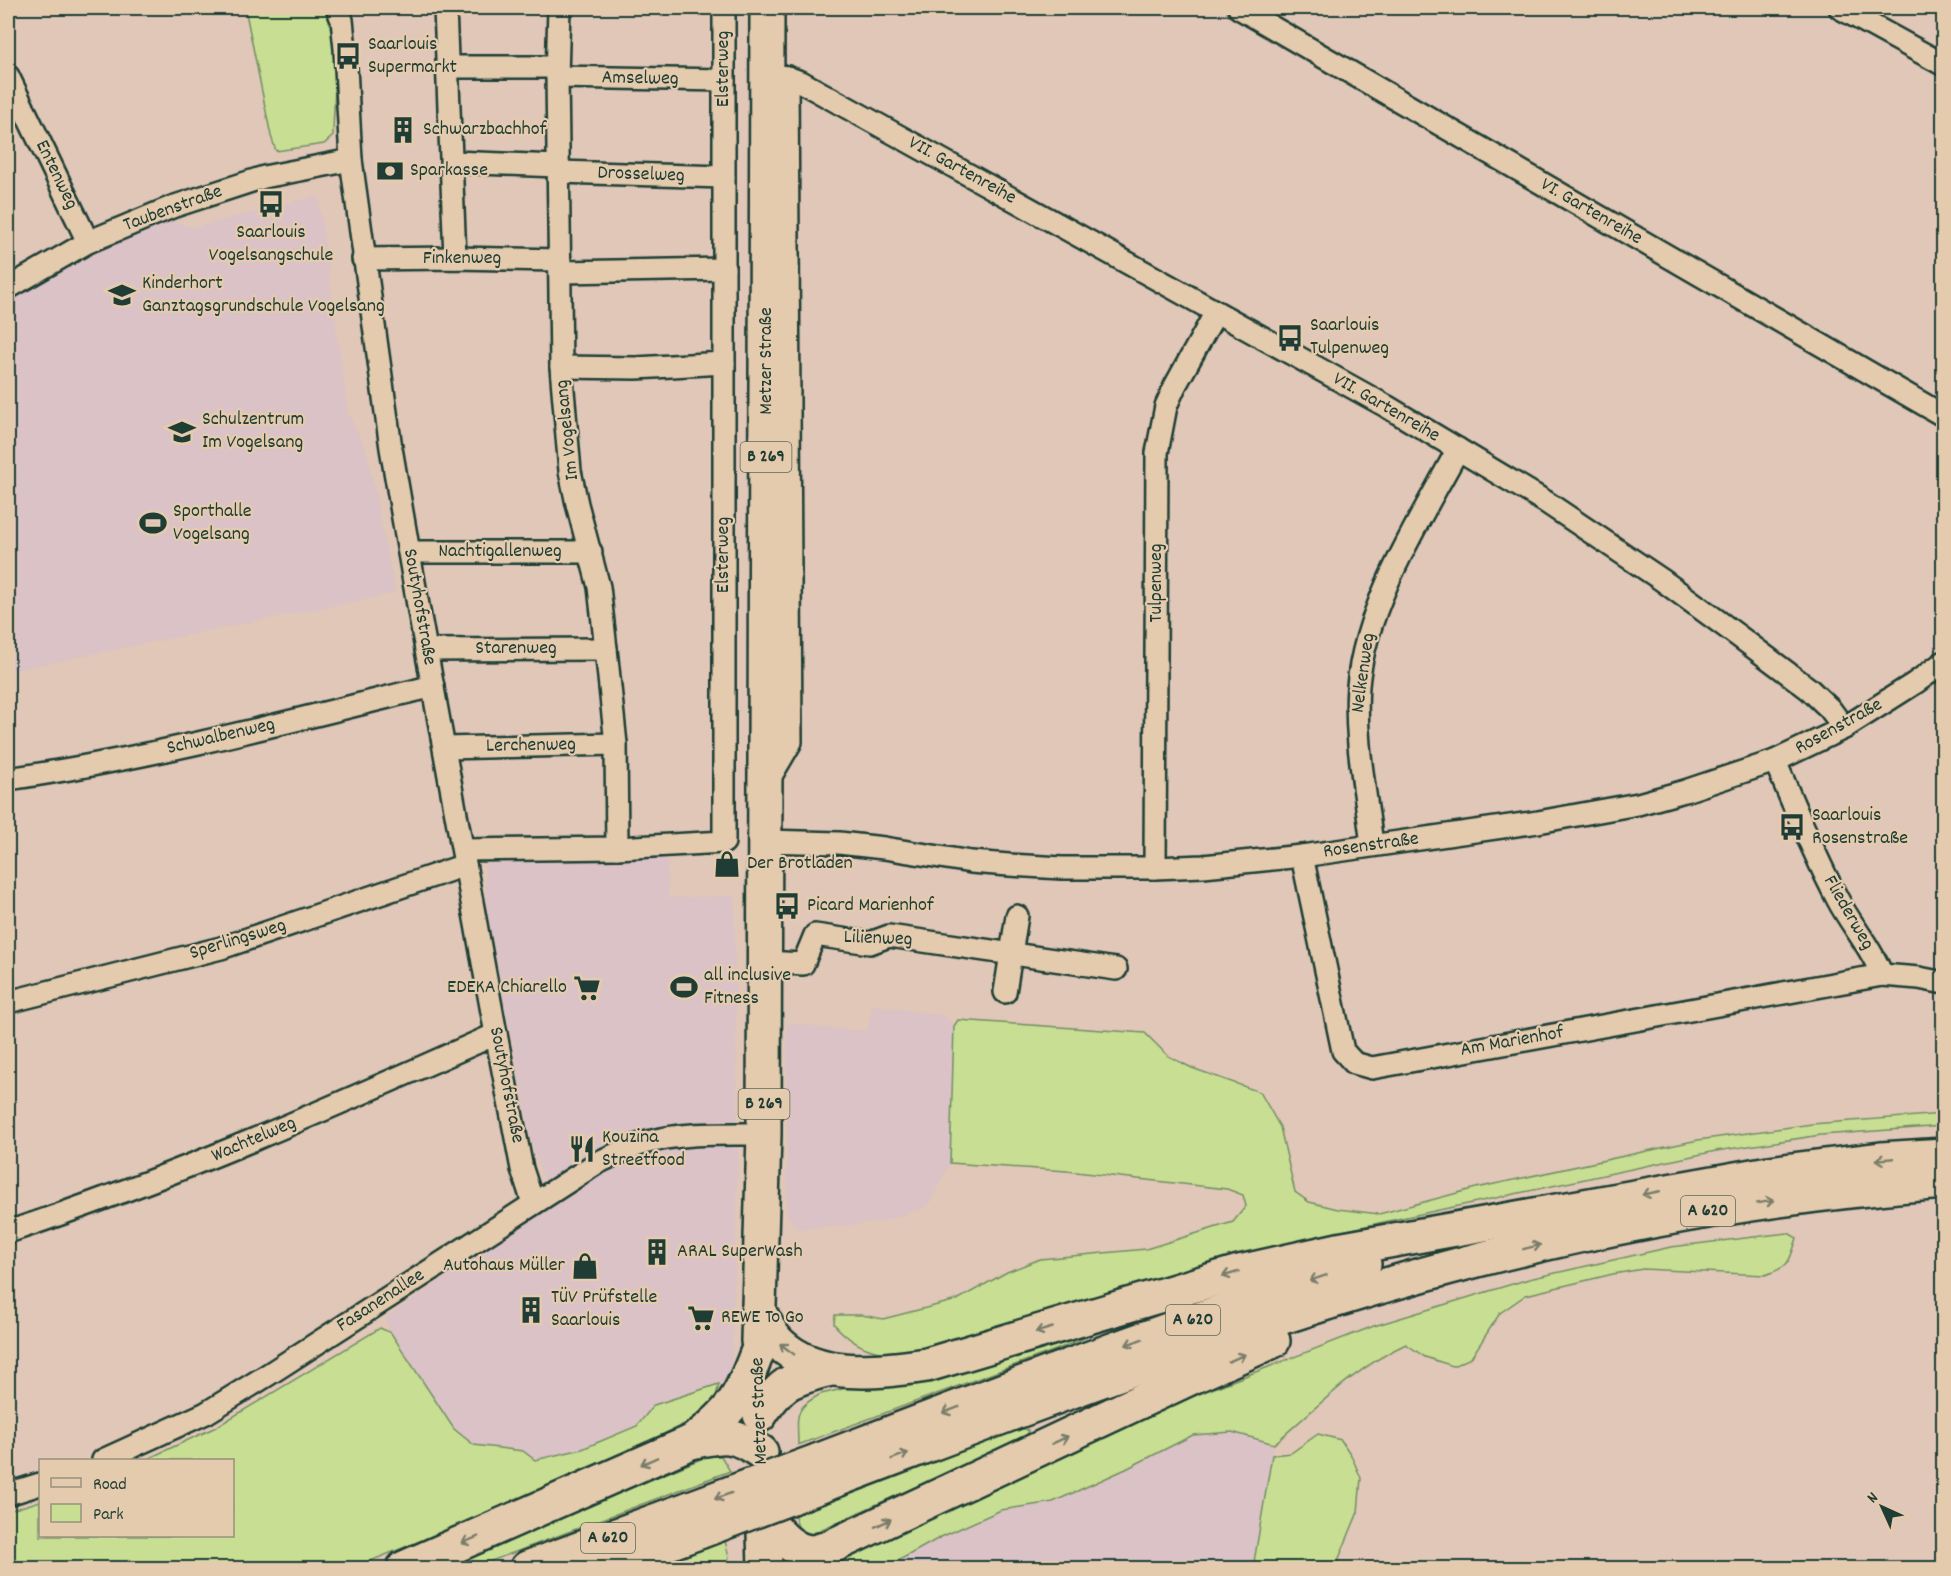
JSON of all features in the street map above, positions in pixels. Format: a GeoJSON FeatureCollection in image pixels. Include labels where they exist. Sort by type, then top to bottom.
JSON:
{"type":"FeatureCollection","features":[{"type":"Feature","properties":{"kind":"main road","name":"Metzer Straße"},"geometry":{"type":"LineString","coordinates":[[765,1569],[757,1353],[764,1134],[765,786],[778,75],[766,8]]}},
{"type":"Feature","properties":{"kind":"main road","name":"A 620"},"geometry":{"type":"LineString","coordinates":[[822,1473],[1068,1366],[1255,1299],[1445,1240],[1577,1208],[1660,1191],[1769,1173],[1944,1155]]}},
{"type":"Feature","properties":{"kind":"main road","name":"A 620"},"geometry":{"type":"LineString","coordinates":[[527,1569],[694,1520],[822,1473],[1220,1339],[1476,1260],[1581,1235],[1667,1218],[1776,1200],[1886,1186],[1944,1182]]}},
{"type":"Feature","properties":{"kind":"main road"},"geometry":{"type":"LineString","coordinates":[[758,1311],[776,1340],[789,1352],[809,1362],[830,1369],[886,1371],[927,1365],[1239,1272],[1338,1250],[1577,1208]]}},
{"type":"Feature","properties":{"kind":"main road"},"geometry":{"type":"LineString","coordinates":[[764,1517],[781,1536],[796,1548],[812,1552],[822,1558],[1233,1359],[1476,1260]]}},
{"type":"Feature","properties":{"kind":"main road"},"geometry":{"type":"LineString","coordinates":[[692,1442],[712,1427],[731,1408],[744,1388],[757,1353]]}},
{"type":"Feature","properties":{"kind":"main road"},"geometry":{"type":"LineString","coordinates":[[760,1415],[781,1387],[799,1377],[830,1369]]}},
{"type":"Feature","properties":{"kind":"main road"},"geometry":{"type":"LineString","coordinates":[[404,1569],[692,1442],[722,1436],[742,1439],[761,1452]]}},
{"type":"Feature","properties":{"kind":"main road","name":"A 620"},"geometry":{"type":"LineString","coordinates":[[600,1569],[694,1520]]}},
{"type":"Feature","properties":{"kind":"street","name":"Soutyhofstraße"},"geometry":{"type":"LineString","coordinates":[[337,8],[342,20],[351,160],[363,259],[391,448],[496,1034],[522,1169],[533,1203]]}},
{"type":"Feature","properties":{"kind":"street"},"geometry":{"type":"LineString","coordinates":[[446,8],[455,258]]}},
{"type":"Feature","properties":{"kind":"street","name":"Im Vogelsang"},"geometry":{"type":"LineString","coordinates":[[559,8],[557,72],[561,367],[570,471],[599,587],[616,744],[617,848]]}},
{"type":"Feature","properties":{"kind":"street","name":"Elsterweg"},"geometry":{"type":"LineString","coordinates":[[464,858],[724,842],[724,8]]}},
{"type":"Feature","properties":{"kind":"street","name":"VI. Gartenreihe"},"geometry":{"type":"LineString","coordinates":[[1239,8],[1944,416]]}},
{"type":"Feature","properties":{"kind":"street"},"geometry":{"type":"LineString","coordinates":[[1840,8],[1944,65]]}},
{"type":"Feature","properties":{"kind":"street","name":"Amselweg"},"geometry":{"type":"LineString","coordinates":[[448,67],[724,80]]}},
{"type":"Feature","properties":{"kind":"street","name":"VII. Gartenreihe"},"geometry":{"type":"LineString","coordinates":[[778,75],[803,83],[1386,406],[1546,502],[1662,580],[1809,689],[1830,709],[1844,728]]}},
{"type":"Feature","properties":{"kind":"street","name":"Entenweg"},"geometry":{"type":"LineString","coordinates":[[8,76],[88,242]]}},
{"type":"Feature","properties":{"kind":"street","name":"Taubenstraße"},"geometry":{"type":"LineString","coordinates":[[8,288],[88,242],[172,207],[273,175],[351,160]]}},
{"type":"Feature","properties":{"kind":"street","name":"Drosselweg"},"geometry":{"type":"LineString","coordinates":[[452,162],[724,177]]}},
{"type":"Feature","properties":{"kind":"street","name":"Finkenweg"},"geometry":{"type":"LineString","coordinates":[[363,259],[455,258],[561,266],[724,269]]}},
{"type":"Feature","properties":{"kind":"street","name":"Tulpenweg"},"geometry":{"type":"LineString","coordinates":[[1155,868],[1158,453],[1166,406],[1174,386],[1216,312]]}},
{"type":"Feature","properties":{"kind":"street"},"geometry":{"type":"LineString","coordinates":[[561,367],[636,368],[724,363]]}},
{"type":"Feature","properties":{"kind":"street","name":"Nelkenweg"},"geometry":{"type":"LineString","coordinates":[[1372,845],[1358,721],[1358,686],[1364,652],[1373,617],[1458,449]]}},
{"type":"Feature","properties":{"kind":"street","name":"Nachtigallenweg"},"geometry":{"type":"LineString","coordinates":[[409,552],[591,552]]}},
{"type":"Feature","properties":{"kind":"street","name":"Starenweg"},"geometry":{"type":"LineString","coordinates":[[426,650],[606,649]]}},
{"type":"Feature","properties":{"kind":"street","name":"Rosenstraße"},"geometry":{"type":"LineString","coordinates":[[765,841],[873,846],[971,862],[1009,865],[1062,868],[1203,867],[1302,856],[1538,822],[1638,804],[1775,761],[1844,728],[1944,662]]}},
{"type":"Feature","properties":{"kind":"street","name":"Schwalbenweg"},"geometry":{"type":"LineString","coordinates":[[8,779],[71,770],[175,748],[433,686]]}},
{"type":"Feature","properties":{"kind":"street","name":"Lerchenweg"},"geometry":{"type":"LineString","coordinates":[[445,748],[616,744]]}},
{"type":"Feature","properties":{"kind":"street","name":"Fliederweg"},"geometry":{"type":"LineString","coordinates":[[1775,761],[1826,876],[1839,902],[1872,953],[1882,975]]}},
{"type":"Feature","properties":{"kind":"street","name":"Am Marienhof"},"geometry":{"type":"LineString","coordinates":[[1302,856],[1342,1052],[1354,1063],[1372,1068],[1882,975]]}},
{"type":"Feature","properties":{"kind":"street","name":"Sperlingsweg"},"geometry":{"type":"LineString","coordinates":[[8,1002],[220,948],[464,858]]}},
{"type":"Feature","properties":{"kind":"street"},"geometry":{"type":"LineString","coordinates":[[1005,992],[1017,916]]}},
{"type":"Feature","properties":{"kind":"street","name":"Lilienweg"},"geometry":{"type":"LineString","coordinates":[[764,962],[803,964],[815,935],[870,943],[889,936],[1116,969]]}},
{"type":"Feature","properties":{"kind":"street"},"geometry":{"type":"LineString","coordinates":[[1882,975],[1944,983]]}},
{"type":"Feature","properties":{"kind":"street","name":"Wachtelweg"},"geometry":{"type":"LineString","coordinates":[[8,1232],[110,1197],[193,1165],[496,1034]]}},
{"type":"Feature","properties":{"kind":"street","name":"Fasanenallee"},"geometry":{"type":"LineString","coordinates":[[107,1459],[206,1413],[597,1163],[645,1143],[682,1136],[764,1134]]}},
{"type":"Feature","properties":{"kind":"street"},"geometry":{"type":"LineString","coordinates":[[8,1494],[39,1484]]}},
{"type":"Feature","properties":{"kind":"shaded area","name":"Schulzentrum Im Vogelsang"},"geometry":{"type":"Polygon","coordinates":[[[318,196],[348,414],[366,450],[395,593],[8,671],[8,300],[118,242],[173,221],[193,228],[318,196]]]}},
{"type":"Feature","properties":{"kind":"shaded area"},"geometry":{"type":"Polygon","coordinates":[[[667,854],[668,898],[734,896],[738,1156],[731,1380],[654,1405],[637,1426],[582,1449],[535,1460],[523,1451],[473,1445],[454,1429],[391,1333],[385,1318],[555,1204],[533,1150],[487,912],[485,856],[667,854]]]}},
{"type":"Feature","properties":{"kind":"shaded area"},"geometry":{"type":"Polygon","coordinates":[[[873,1005],[945,1016],[954,1026],[950,1163],[927,1207],[880,1222],[798,1229],[787,1215],[787,1024],[868,1031],[873,1005]]]}},
{"type":"Feature","properties":{"kind":"shaded area"},"geometry":{"type":"Polygon","coordinates":[[[1232,1432],[1274,1444],[1253,1568],[885,1568],[941,1537],[1001,1510],[1053,1502],[1193,1435],[1232,1432]]]}},
{"type":"Feature","properties":{"kind":"green space"},"geometry":{"type":"Polygon","coordinates":[[[245,8],[324,8],[330,19],[333,33],[335,69],[333,136],[324,144],[276,151],[245,8]]]}},
{"type":"Feature","properties":{"kind":"green space"},"geometry":{"type":"Polygon","coordinates":[[[958,1020],[1145,1033],[1168,1056],[1192,1068],[1260,1092],[1280,1127],[1295,1192],[1309,1202],[1338,1209],[1379,1214],[1476,1188],[1698,1140],[1812,1124],[1943,1114],[1943,1126],[1821,1135],[1716,1151],[1232,1256],[929,1348],[901,1353],[877,1351],[855,1343],[844,1335],[834,1324],[835,1315],[862,1315],[883,1319],[957,1300],[1007,1272],[1040,1259],[1146,1249],[1233,1222],[1246,1206],[1243,1195],[1227,1189],[1067,1171],[950,1163],[954,1026],[958,1020]]]}},
{"type":"Feature","properties":{"kind":"green space"},"geometry":{"type":"Polygon","coordinates":[[[1788,1233],[1797,1238],[1788,1262],[1780,1269],[1765,1275],[1643,1269],[1526,1295],[1500,1313],[1471,1358],[1453,1366],[1425,1357],[1406,1344],[1353,1376],[1274,1444],[1232,1432],[1193,1435],[1053,1502],[1001,1510],[941,1537],[885,1568],[831,1568],[851,1550],[1111,1428],[1374,1326],[1529,1279],[1671,1247],[1788,1233]]]}},
{"type":"Feature","properties":{"kind":"green space"},"geometry":{"type":"Polygon","coordinates":[[[380,1328],[391,1333],[454,1429],[474,1445],[523,1451],[535,1460],[582,1449],[637,1426],[654,1405],[719,1384],[716,1396],[700,1416],[574,1479],[353,1568],[8,1568],[8,1511],[39,1501],[39,1537],[234,1537],[234,1459],[147,1459],[216,1427],[380,1328]]]}},
{"type":"Feature","properties":{"kind":"green space"},"geometry":{"type":"Polygon","coordinates":[[[1096,1330],[1092,1335],[1058,1349],[798,1445],[798,1420],[801,1409],[821,1394],[1096,1330]]]}},
{"type":"Feature","properties":{"kind":"green space"},"geometry":{"type":"Polygon","coordinates":[[[1021,1428],[1028,1430],[1024,1438],[811,1534],[804,1532],[798,1526],[795,1515],[1021,1428]]]}},
{"type":"Feature","properties":{"kind":"green space"},"geometry":{"type":"Polygon","coordinates":[[[1318,1434],[1341,1440],[1351,1455],[1361,1478],[1358,1512],[1335,1568],[1253,1568],[1272,1455],[1291,1453],[1318,1434]]]}},
{"type":"Feature","properties":{"kind":"green space"},"geometry":{"type":"Polygon","coordinates":[[[708,1456],[721,1456],[730,1471],[475,1567],[463,1566],[459,1560],[461,1553],[604,1499],[708,1456]]]}},
{"type":"Feature","properties":{"kind":"green space"},"geometry":{"type":"Polygon","coordinates":[[[725,1541],[729,1557],[726,1568],[649,1568],[725,1541]]]}},
{"type":"Feature","properties":{"kind":"place","name":"Saarlouis Supermarkt"},"geometry":{"type":"Point","coordinates":[348,56]}},
{"type":"Feature","properties":{"kind":"place","name":"Schwarzbachhof"},"geometry":{"type":"Point","coordinates":[403,130]}},
{"type":"Feature","properties":{"kind":"place","name":"Sparkasse"},"geometry":{"type":"Point","coordinates":[390,171]}},
{"type":"Feature","properties":{"kind":"place","name":"Saarlouis Vogelsangschule"},"geometry":{"type":"Point","coordinates":[271,204]}},
{"type":"Feature","properties":{"kind":"place","name":"Kinderhort Ganztagsgrundschule Vogelsang"},"geometry":{"type":"Point","coordinates":[122,295]}},
{"type":"Feature","properties":{"kind":"place","name":"Saarlouis Tulpenweg"},"geometry":{"type":"Point","coordinates":[1290,338]}},
{"type":"Feature","properties":{"kind":"place","name":"Schulzentrum Im Vogelsang"},"geometry":{"type":"Point","coordinates":[182,432]}},
{"type":"Feature","properties":{"kind":"place","name":"Sporthalle Vogelsang"},"geometry":{"type":"Point","coordinates":[153,523]}},
{"type":"Feature","properties":{"kind":"place","name":"Saarlouis Rosenstraße"},"geometry":{"type":"Point","coordinates":[1792,827]}},
{"type":"Feature","properties":{"kind":"place","name":"Der Brotladen"},"geometry":{"type":"Point","coordinates":[727,864]}},
{"type":"Feature","properties":{"kind":"place","name":"Picard Marienhof"},"geometry":{"type":"Point","coordinates":[787,906]}},
{"type":"Feature","properties":{"kind":"place","name":"all inclusive Fitness"},"geometry":{"type":"Point","coordinates":[684,987]}},
{"type":"Feature","properties":{"kind":"place","name":"EDEKA Chiarello"},"geometry":{"type":"Point","coordinates":[587,988]}},
{"type":"Feature","properties":{"kind":"place","name":"Kouzina Streetfood"},"geometry":{"type":"Point","coordinates":[582,1149]}},
{"type":"Feature","properties":{"kind":"place","name":"ARAL SuperWash"},"geometry":{"type":"Point","coordinates":[657,1252]}},
{"type":"Feature","properties":{"kind":"place","name":"Autohaus Müller"},"geometry":{"type":"Point","coordinates":[585,1266]}},
{"type":"Feature","properties":{"kind":"place","name":"TÜV Prüfstelle Saarlouis"},"geometry":{"type":"Point","coordinates":[531,1310]}},
{"type":"Feature","properties":{"kind":"place","name":"REWE To Go"},"geometry":{"type":"Point","coordinates":[701,1318]}}]}
